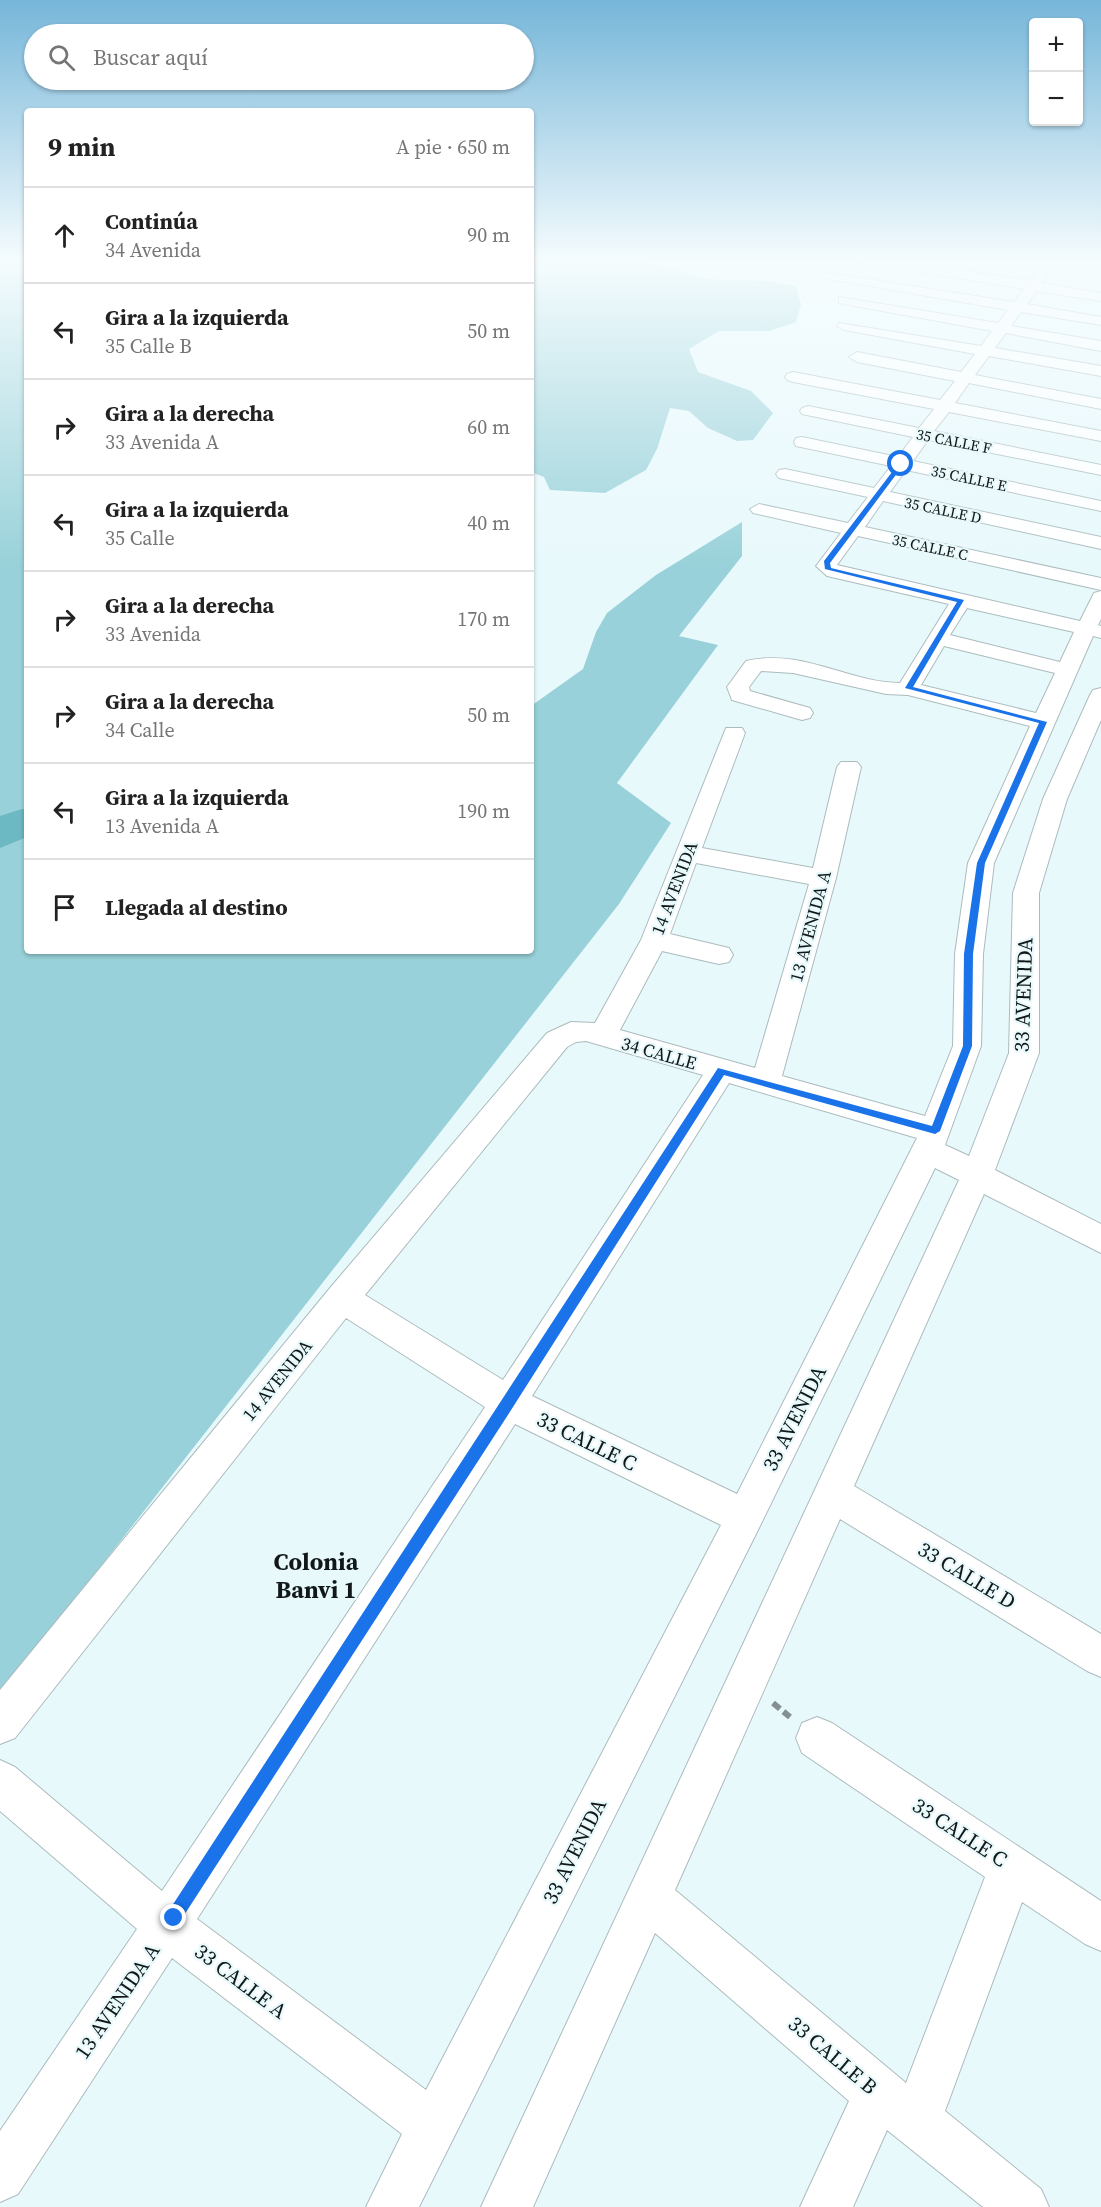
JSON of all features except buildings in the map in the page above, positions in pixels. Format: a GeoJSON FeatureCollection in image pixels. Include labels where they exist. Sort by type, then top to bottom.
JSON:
{"type":"FeatureCollection","features":[{"type":"Feature","properties":{"kind":"street"},"geometry":{"type":"LineString","coordinates":[[877,361],[1101,404]]}},
{"type":"Feature","properties":{"kind":"street"},"geometry":{"type":"LineString","coordinates":[[977,361],[853,531],[826,563],[828,569],[961,601],[1096,619]]}},
{"type":"Feature","properties":{"kind":"street"},"geometry":{"type":"LineString","coordinates":[[1043,361],[1101,371]]}},
{"type":"Feature","properties":{"kind":"street"},"geometry":{"type":"LineString","coordinates":[[793,376],[945,408],[1101,436]]}},
{"type":"Feature","properties":{"kind":"street","name":"35 CALLE F"},"geometry":{"type":"LineString","coordinates":[[808,411],[1101,470]]}},
{"type":"Feature","properties":{"kind":"street","name":"35 CALLE E"},"geometry":{"type":"LineString","coordinates":[[802,442],[1101,506]]}},
{"type":"Feature","properties":{"kind":"street","name":"35 CALLE D"},"geometry":{"type":"LineString","coordinates":[[785,474],[1101,543]]}},
{"type":"Feature","properties":{"kind":"street","name":"35 CALLE C"},"geometry":{"type":"LineString","coordinates":[[759,508],[853,531],[1101,584]]}},
{"type":"Feature","properties":{"kind":"street"},"geometry":{"type":"LineString","coordinates":[[908,688],[961,601]]}},
{"type":"Feature","properties":{"kind":"street","name":"33 AVENIDA"},"geometry":{"type":"LineString","coordinates":[[392,2207],[745,1517],[932,1140],[967,1046],[969,954],[981,863],[1043,722],[1096,619]]}},
{"type":"Feature","properties":{"kind":"street"},"geometry":{"type":"LineString","coordinates":[[939,639],[1068,670]]}},
{"type":"Feature","properties":{"kind":"street"},"geometry":{"type":"LineString","coordinates":[[802,713],[740,695],[738,687],[754,666],[766,664],[834,674],[894,689],[908,688],[1043,722]]}},
{"type":"Feature","properties":{"kind":"street","name":"33 AVENIDA"},"geometry":{"type":"LineString","coordinates":[[507,2207],[977,1175],[1024,1053],[1026,893],[1055,799],[1092,740],[1101,695]]}},
{"type":"Feature","properties":{"kind":"street","name":"14 AVENIDA"},"geometry":{"type":"LineString","coordinates":[[602,1037],[654,940],[735,733]]}},
{"type":"Feature","properties":{"kind":"street","name":"13 AVENIDA A"},"geometry":{"type":"LineString","coordinates":[[765,1083],[823,878],[849,767]]}},
{"type":"Feature","properties":{"kind":"street"},"geometry":{"type":"LineString","coordinates":[[687,853],[823,878]]}},
{"type":"Feature","properties":{"kind":"street"},"geometry":{"type":"LineString","coordinates":[[654,940],[719,955]]}},
{"type":"Feature","properties":{"kind":"street","name":"34 CALLE"},"geometry":{"type":"LineString","coordinates":[[557,1040],[571,1032],[579,1031],[602,1037],[765,1083],[932,1140],[977,1175],[1101,1239]]}},
{"type":"Feature","properties":{"kind":"street","name":"14 AVENIDA"},"geometry":{"type":"LineString","coordinates":[[0,1724],[342,1299],[557,1040]]}},
{"type":"Feature","properties":{"kind":"street","name":"13 AVENIDA A"},"geometry":{"type":"LineString","coordinates":[[0,2176],[168,1926],[509,1403],[722,1070]]}},
{"type":"Feature","properties":{"kind":"street","name":"33 CALLE C"},"geometry":{"type":"LineString","coordinates":[[342,1299],[509,1403],[745,1517]]}},
{"type":"Feature","properties":{"kind":"street","name":"33 CALLE D"},"geometry":{"type":"LineString","coordinates":[[832,1493],[1100,1655]]}},
{"type":"Feature","properties":{"kind":"street","name":"33 CALLE C"},"geometry":{"type":"LineString","coordinates":[[818,1738],[1012,1866],[1101,1928]]}},
{"type":"Feature","properties":{"kind":"street","name":"33 CALLE A"},"geometry":{"type":"LineString","coordinates":[[0,1782],[168,1926],[433,2126]]}},
{"type":"Feature","properties":{"kind":"street"},"geometry":{"type":"LineString","coordinates":[[826,2207],[898,2107],[1012,1866]]}},
{"type":"Feature","properties":{"kind":"street","name":"33 CALLE B"},"geometry":{"type":"LineString","coordinates":[[648,1897],[898,2107],[1023,2207]]}},
{"type":"Feature","properties":{"kind":"path"},"geometry":{"type":"LineString","coordinates":[[746,1682],[818,1738]]}},
{"type":"Feature","properties":{"kind":"shaded area"},"geometry":{"type":"Polygon","coordinates":[[[0,361],[24,361],[24,954],[534,954],[534,704],[583,669],[596,632],[607,613],[656,575],[742,522],[742,556],[679,636],[718,645],[617,783],[671,823],[619,904],[0,1695],[0,361]]]}},
{"type":"Feature","properties":{"kind":"shaded area"},"geometry":{"type":"Polygon","coordinates":[[[534,361],[694,361],[698,372],[751,391],[773,413],[753,440],[737,441],[708,428],[689,411],[670,408],[657,449],[646,470],[605,493],[550,490],[544,477],[534,473],[534,361]]]}},
{"type":"Feature","properties":{"kind":"waterway"},"geometry":{"type":"LineString","coordinates":[[0,834],[24,822]]}},
{"type":"Feature","properties":{"kind":"district","name":"Colonia Banvi 1"},"geometry":{"type":"Point","coordinates":[316,1575]}},
{"type":"Feature","properties":{"kind":"route"},"geometry":{"type":"LineString","coordinates":[[174,1918],[509,1403],[722,1070],[935,1131],[967,1046],[969,954],[981,863],[1043,722],[908,688],[961,601],[834,572],[826,566],[901,464]]}}]}
